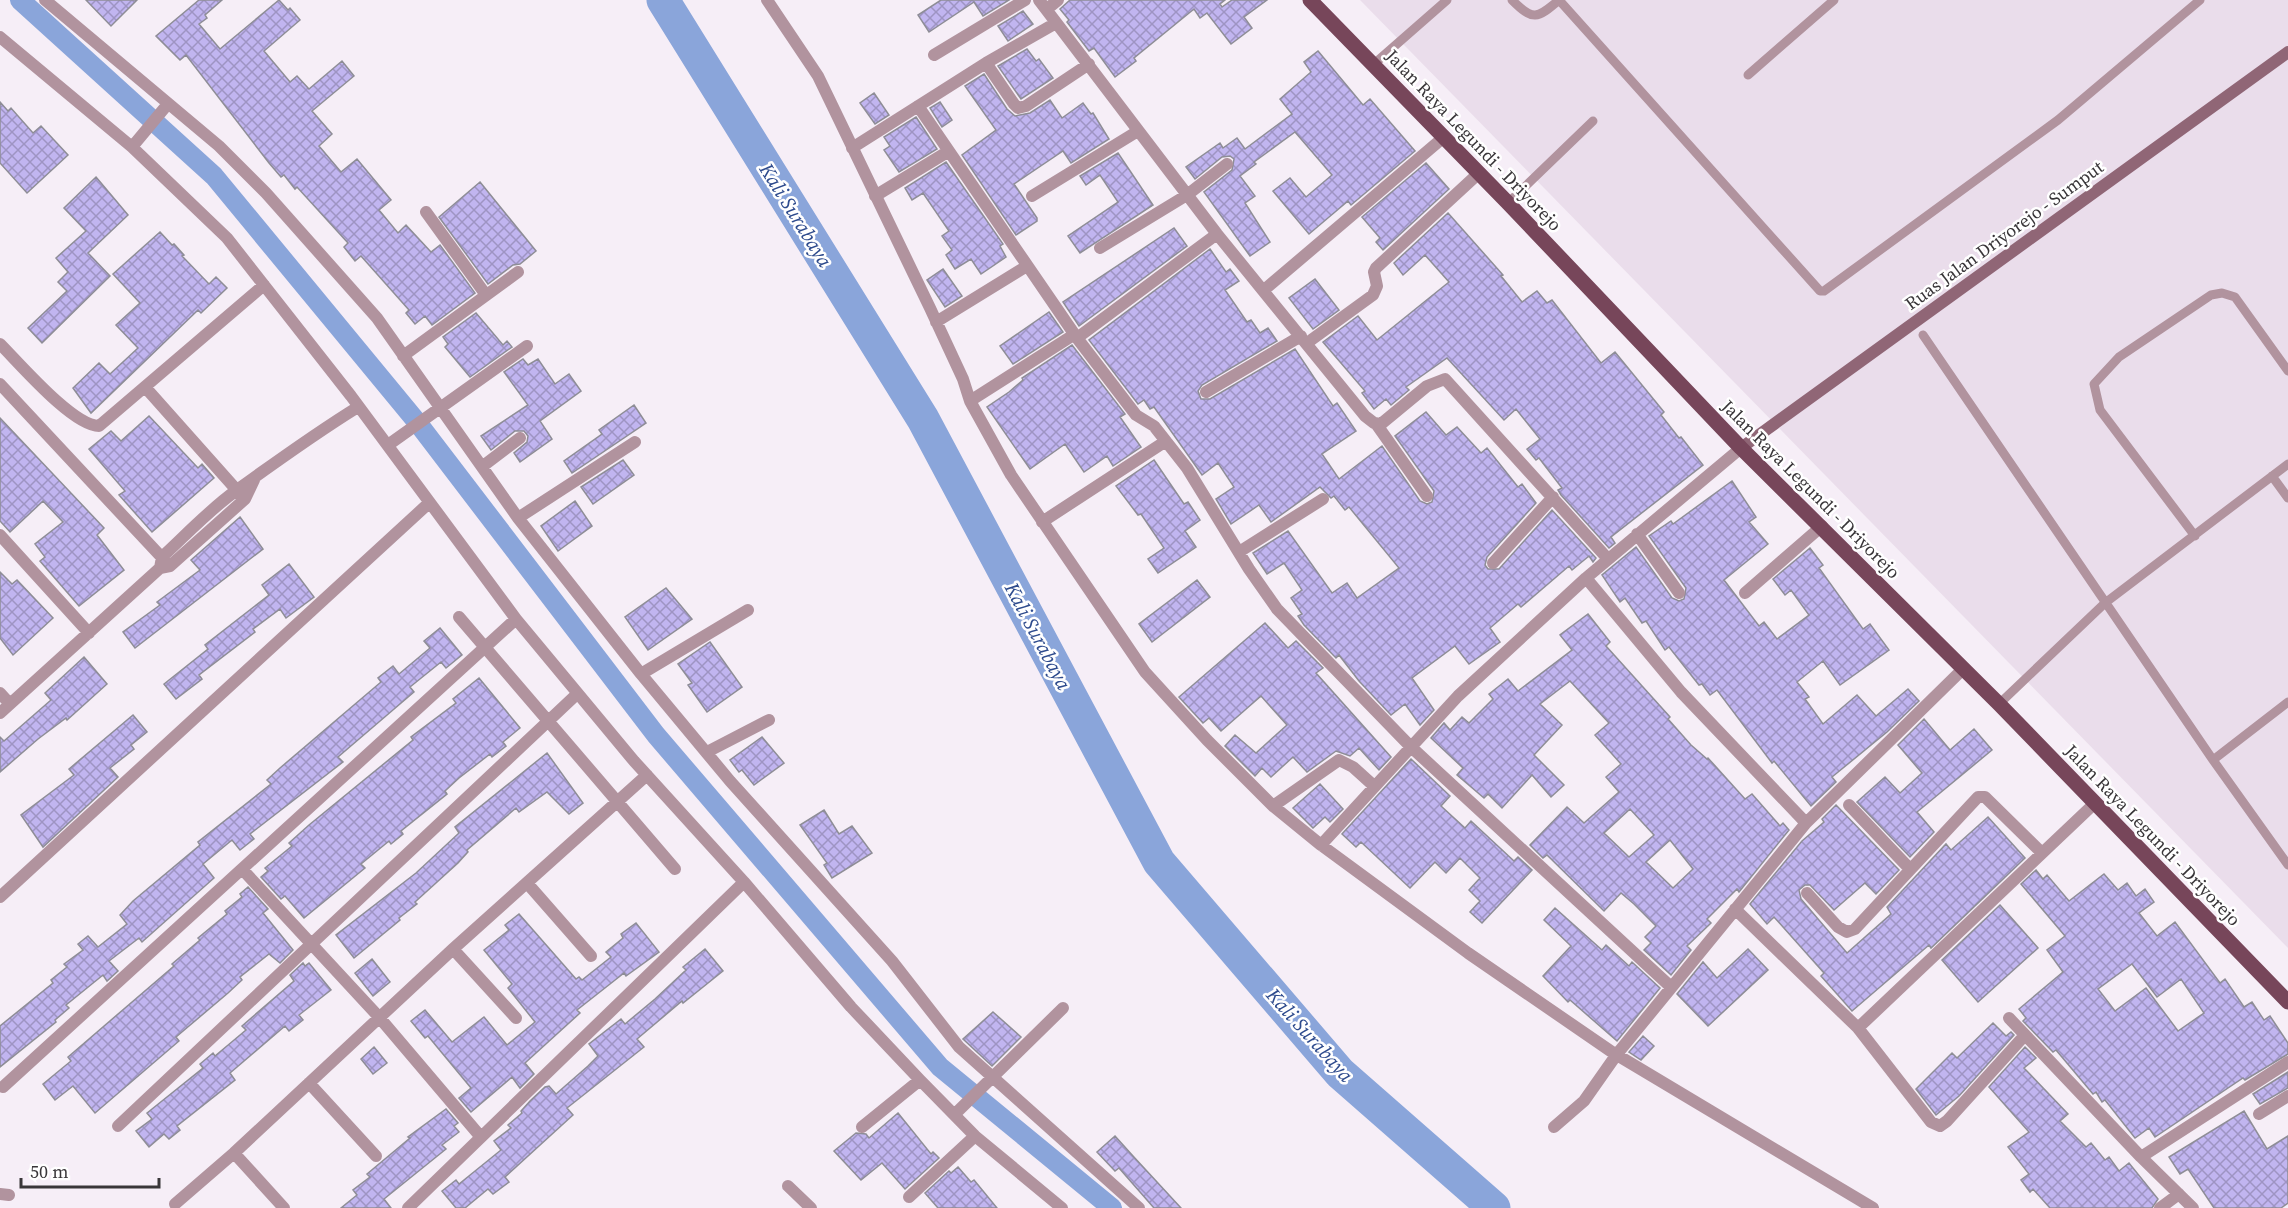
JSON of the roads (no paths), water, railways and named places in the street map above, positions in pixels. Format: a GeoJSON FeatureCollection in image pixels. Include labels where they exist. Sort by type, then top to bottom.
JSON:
{"type":"FeatureCollection","features":[{"type":"Feature","properties":{"kind":"main road","name":"Jalan Raya Legundi - Driyorejo"},"geometry":{"type":"LineString","coordinates":[[1310,0],[1508,203],[1741,448],[1999,704],[2288,1002]]}},
{"type":"Feature","properties":{"kind":"main road","name":"Ruas Jalan Driyorejo - Sumput"},"geometry":{"type":"LineString","coordinates":[[1741,448],[2288,52]]}},
{"type":"Feature","properties":{"kind":"street"},"geometry":{"type":"LineString","coordinates":[[45,0],[164,108],[219,146],[266,194],[378,318],[440,410],[483,466],[518,518],[641,674],[892,961],[959,1047],[989,1079],[1139,1208]]}},
{"type":"Feature","properties":{"kind":"street"},"geometry":{"type":"LineString","coordinates":[[767,0],[818,76],[936,322],[970,401],[1011,475],[1145,672],[1207,740],[1273,806],[1421,920],[1617,1054],[1873,1208]]}},
{"type":"Feature","properties":{"kind":"street"},"geometry":{"type":"LineString","coordinates":[[934,55],[1025,0]]}},
{"type":"Feature","properties":{"kind":"street"},"geometry":{"type":"LineString","coordinates":[[1058,0],[1043,5],[1217,234],[1365,416],[1377,424],[1427,496]]}},
{"type":"Feature","properties":{"kind":"street"},"geometry":{"type":"LineString","coordinates":[[852,147],[1056,22]]}},
{"type":"Feature","properties":{"kind":"street"},"geometry":{"type":"LineString","coordinates":[[0,38],[132,147],[227,238],[358,407],[516,620],[577,694],[744,882],[851,1007],[920,1080],[959,1109],[975,1136],[1062,1208]]}},
{"type":"Feature","properties":{"kind":"street"},"geometry":{"type":"LineString","coordinates":[[986,63],[1018,108],[1026,106],[1089,64]]}},
{"type":"Feature","properties":{"kind":"street"},"geometry":{"type":"LineString","coordinates":[[918,106],[1076,336],[1136,415],[1154,426],[1187,468],[1239,552],[1290,623],[1410,746],[1671,987]]}},
{"type":"Feature","properties":{"kind":"street"},"geometry":{"type":"LineString","coordinates":[[132,147],[164,108]]}},
{"type":"Feature","properties":{"kind":"street"},"geometry":{"type":"LineString","coordinates":[[1032,196],[1138,131]]}},
{"type":"Feature","properties":{"kind":"street"},"geometry":{"type":"LineString","coordinates":[[1264,290],[1444,137]]}},
{"type":"Feature","properties":{"kind":"street"},"geometry":{"type":"LineString","coordinates":[[875,196],[949,151]]}},
{"type":"Feature","properties":{"kind":"street"},"geometry":{"type":"LineString","coordinates":[[1100,248],[1186,195],[1227,164]]}},
{"type":"Feature","properties":{"kind":"street"},"geometry":{"type":"LineString","coordinates":[[1206,392],[1304,340],[1372,295],[1377,286],[1374,272],[1376,268],[1479,173]]}},
{"type":"Feature","properties":{"kind":"street"},"geometry":{"type":"LineString","coordinates":[[426,212],[486,295]]}},
{"type":"Feature","properties":{"kind":"street"},"geometry":{"type":"LineString","coordinates":[[970,401],[1076,336],[1217,234]]}},
{"type":"Feature","properties":{"kind":"street"},"geometry":{"type":"LineString","coordinates":[[936,322],[1027,266]]}},
{"type":"Feature","properties":{"kind":"street"},"geometry":{"type":"LineString","coordinates":[[403,356],[518,272]]}},
{"type":"Feature","properties":{"kind":"street"},"geometry":{"type":"LineString","coordinates":[[0,344],[69,411],[91,426],[105,422],[264,285]]}},
{"type":"Feature","properties":{"kind":"street"},"geometry":{"type":"LineString","coordinates":[[389,448],[401,436],[527,346]]}},
{"type":"Feature","properties":{"kind":"street"},"geometry":{"type":"LineString","coordinates":[[1377,424],[1427,386],[1446,379],[1608,560]]}},
{"type":"Feature","properties":{"kind":"street"},"geometry":{"type":"LineString","coordinates":[[0,384],[164,564]]}},
{"type":"Feature","properties":{"kind":"street"},"geometry":{"type":"LineString","coordinates":[[145,387],[241,494]]}},
{"type":"Feature","properties":{"kind":"street"},"geometry":{"type":"LineString","coordinates":[[0,713],[254,480],[301,442],[358,407]]}},
{"type":"Feature","properties":{"kind":"street"},"geometry":{"type":"LineString","coordinates":[[483,466],[520,438]]}},
{"type":"Feature","properties":{"kind":"street"},"geometry":{"type":"LineString","coordinates":[[1042,522],[1166,441]]}},
{"type":"Feature","properties":{"kind":"street"},"geometry":{"type":"LineString","coordinates":[[518,518],[635,442]]}},
{"type":"Feature","properties":{"kind":"street"},"geometry":{"type":"LineString","coordinates":[[1321,845],[1458,696],[1586,578],[1741,448]]}},
{"type":"Feature","properties":{"kind":"street"},"geometry":{"type":"LineString","coordinates":[[1493,563],[1553,497]]}},
{"type":"Feature","properties":{"kind":"street"},"geometry":{"type":"LineString","coordinates":[[1239,552],[1323,499]]}},
{"type":"Feature","properties":{"kind":"street"},"geometry":{"type":"LineString","coordinates":[[0,897],[429,503]]}},
{"type":"Feature","properties":{"kind":"street"},"geometry":{"type":"LineString","coordinates":[[1745,593],[1822,526]]}},
{"type":"Feature","properties":{"kind":"street"},"geometry":{"type":"LineString","coordinates":[[1637,534],[1679,593]]}},
{"type":"Feature","properties":{"kind":"street"},"geometry":{"type":"LineString","coordinates":[[0,535],[89,633]]}},
{"type":"Feature","properties":{"kind":"street"},"geometry":{"type":"LineString","coordinates":[[1586,578],[1681,692],[1806,823]]}},
{"type":"Feature","properties":{"kind":"street"},"geometry":{"type":"LineString","coordinates":[[641,674],[748,610]]}},
{"type":"Feature","properties":{"kind":"street"},"geometry":{"type":"LineString","coordinates":[[459,617],[675,869]]}},
{"type":"Feature","properties":{"kind":"street"},"geometry":{"type":"LineString","coordinates":[[3,1088],[516,620]]}},
{"type":"Feature","properties":{"kind":"street"},"geometry":{"type":"LineString","coordinates":[[1554,1127],[1570,1116],[1584,1101],[1617,1054],[1806,823],[1964,669]]}},
{"type":"Feature","properties":{"kind":"street"},"geometry":{"type":"LineString","coordinates":[[0,693],[10,704]]}},
{"type":"Feature","properties":{"kind":"street"},"geometry":{"type":"LineString","coordinates":[[118,1126],[577,694]]}},
{"type":"Feature","properties":{"kind":"street"},"geometry":{"type":"LineString","coordinates":[[707,752],[769,720]]}},
{"type":"Feature","properties":{"kind":"street"},"geometry":{"type":"LineString","coordinates":[[1273,806],[1339,760],[1353,767],[1374,786]]}},
{"type":"Feature","properties":{"kind":"street"},"geometry":{"type":"LineString","coordinates":[[175,1204],[234,1153],[453,949],[647,775]]}},
{"type":"Feature","properties":{"kind":"street"},"geometry":{"type":"LineString","coordinates":[[1807,892],[1838,927],[1847,932],[1855,929],[1909,868],[1978,797],[1986,797],[2042,853]]}},
{"type":"Feature","properties":{"kind":"street"},"geometry":{"type":"LineString","coordinates":[[1858,1028],[2095,803]]}},
{"type":"Feature","properties":{"kind":"street"},"geometry":{"type":"LineString","coordinates":[[1849,805],[1909,868]]}},
{"type":"Feature","properties":{"kind":"street"},"geometry":{"type":"LineString","coordinates":[[242,869],[379,1017],[480,1136]]}},
{"type":"Feature","properties":{"kind":"street"},"geometry":{"type":"LineString","coordinates":[[408,1208],[744,882]]}},
{"type":"Feature","properties":{"kind":"street"},"geometry":{"type":"LineString","coordinates":[[527,883],[591,956]]}},
{"type":"Feature","properties":{"kind":"street"},"geometry":{"type":"LineString","coordinates":[[1735,909],[1858,1028],[1924,1114],[1931,1122],[1940,1126],[2025,1035]]}},
{"type":"Feature","properties":{"kind":"street"},"geometry":{"type":"LineString","coordinates":[[453,949],[516,1018]]}},
{"type":"Feature","properties":{"kind":"street"},"geometry":{"type":"LineString","coordinates":[[959,1109],[1063,1008]]}},
{"type":"Feature","properties":{"kind":"street"},"geometry":{"type":"LineString","coordinates":[[2009,1018],[2141,1157],[2193,1208]]}},
{"type":"Feature","properties":{"kind":"street"},"geometry":{"type":"LineString","coordinates":[[2141,1157],[2288,1062]]}},
{"type":"Feature","properties":{"kind":"street"},"geometry":{"type":"LineString","coordinates":[[862,1127],[920,1080]]}},
{"type":"Feature","properties":{"kind":"street"},"geometry":{"type":"LineString","coordinates":[[309,1083],[376,1156]]}},
{"type":"Feature","properties":{"kind":"street"},"geometry":{"type":"LineString","coordinates":[[2259,1114],[2288,1096]]}},
{"type":"Feature","properties":{"kind":"street"},"geometry":{"type":"LineString","coordinates":[[909,1197],[975,1136]]}},
{"type":"Feature","properties":{"kind":"street"},"geometry":{"type":"LineString","coordinates":[[234,1153],[284,1208]]}},
{"type":"Feature","properties":{"kind":"street"},"geometry":{"type":"LineString","coordinates":[[788,1186],[811,1208]]}},
{"type":"Feature","properties":{"kind":"street"},"geometry":{"type":"LineString","coordinates":[[2160,1208],[2179,1194]]}},
{"type":"Feature","properties":{"kind":"lane"},"geometry":{"type":"LineString","coordinates":[[1374,64],[1447,0]]}},
{"type":"Feature","properties":{"kind":"lane"},"geometry":{"type":"LineString","coordinates":[[1512,0],[1527,15],[1534,17],[1544,13],[1559,0],[1820,291],[1824,291],[2058,120],[2200,0]]}},
{"type":"Feature","properties":{"kind":"lane"},"geometry":{"type":"LineString","coordinates":[[1748,75],[1834,0]]}},
{"type":"Feature","properties":{"kind":"lane"},"geometry":{"type":"LineString","coordinates":[[1508,203],[1593,121]]}},
{"type":"Feature","properties":{"kind":"lane"},"geometry":{"type":"LineString","coordinates":[[2195,536],[2100,410],[2094,384],[2119,357],[2211,295],[2222,292],[2235,297],[2288,371]]}},
{"type":"Feature","properties":{"kind":"lane"},"geometry":{"type":"LineString","coordinates":[[1923,335],[2213,760],[2288,865]]}},
{"type":"Feature","properties":{"kind":"lane"},"geometry":{"type":"LineString","coordinates":[[1999,704],[2105,603],[2288,464]]}},
{"type":"Feature","properties":{"kind":"lane"},"geometry":{"type":"LineString","coordinates":[[2272,476],[2288,498]]}},
{"type":"Feature","properties":{"kind":"lane"},"geometry":{"type":"LineString","coordinates":[[2213,760],[2288,702]]}},
{"type":"Feature","properties":{"kind":"waterway"},"geometry":{"type":"LineString","coordinates":[[20,0],[214,176],[417,422],[656,735],[940,1067],[1112,1208]]}},
{"type":"Feature","properties":{"kind":"waterway","name":"Kali Surabaya"},"geometry":{"type":"LineString","coordinates":[[663,0],[923,419],[1159,862],[1340,1073],[1494,1208]]}}]}
